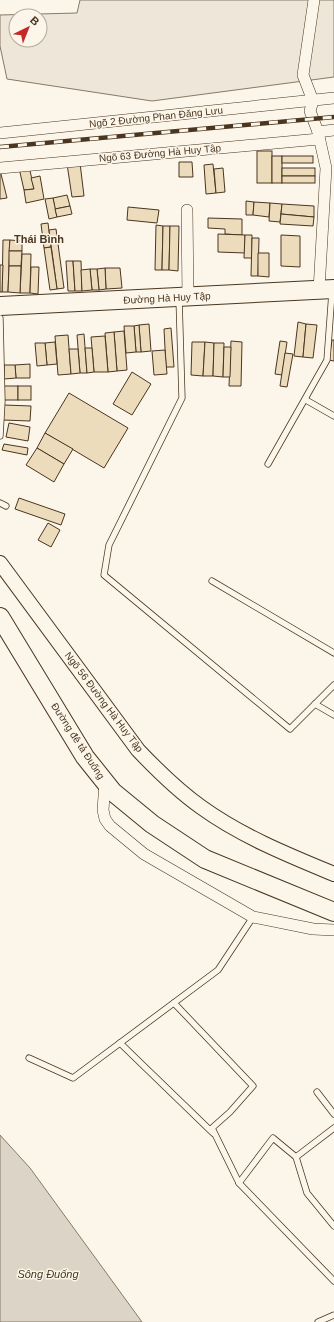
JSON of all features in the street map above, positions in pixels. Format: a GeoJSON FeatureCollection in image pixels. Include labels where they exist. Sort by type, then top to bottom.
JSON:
{"type":"FeatureCollection","features":[{"type":"Feature","properties":{"kind":"main road","name":"Đường Hà Huy Tập"},"geometry":{"type":"LineString","coordinates":[[0,306],[328,290]]}},
{"type":"Feature","properties":{"kind":"main road","name":"Đường đê tả Đuống"},"geometry":{"type":"LineString","coordinates":[[0,616],[85,757],[113,792],[152,824],[205,859],[334,912]]}},
{"type":"Feature","properties":{"kind":"street"},"geometry":{"type":"LineString","coordinates":[[314,0],[303,75],[313,101],[310,111],[326,168],[328,290]]}},
{"type":"Feature","properties":{"kind":"street","name":"Ngõ 2 Đường Phan Đăng Lưu"},"geometry":{"type":"LineString","coordinates":[[0,133],[334,98]]}},
{"type":"Feature","properties":{"kind":"street","name":"Ngõ 63 Đường Hà Huy Tập"},"geometry":{"type":"LineString","coordinates":[[0,168],[318,136],[334,130]]}},
{"type":"Feature","properties":{"kind":"street"},"geometry":{"type":"LineString","coordinates":[[184,298],[187,210]]}},
{"type":"Feature","properties":{"kind":"street","name":"Ngõ 56 Đường Hà Huy Tập"},"geometry":{"type":"LineString","coordinates":[[0,563],[115,720],[138,750],[159,772],[201,807],[227,824],[269,846],[334,874]]}},
{"type":"Feature","properties":{"kind":"street"},"geometry":{"type":"LineString","coordinates":[[105,783],[103,810],[110,826],[144,854],[162,866],[253,917],[313,929],[334,930]]}},
{"type":"Feature","properties":{"kind":"lane"},"geometry":{"type":"LineString","coordinates":[[268,464],[306,400],[327,360],[328,290]]}},
{"type":"Feature","properties":{"kind":"lane"},"geometry":{"type":"LineString","coordinates":[[184,298],[182,398],[109,545],[104,575],[290,729],[334,685]]}},
{"type":"Feature","properties":{"kind":"lane"},"geometry":{"type":"LineString","coordinates":[[0,318],[2,401],[0,436]]}},
{"type":"Feature","properties":{"kind":"lane"},"geometry":{"type":"LineString","coordinates":[[306,400],[334,416]]}},
{"type":"Feature","properties":{"kind":"lane"},"geometry":{"type":"LineString","coordinates":[[212,581],[334,653]]}},
{"type":"Feature","properties":{"kind":"lane"},"geometry":{"type":"LineString","coordinates":[[314,704],[334,715]]}},
{"type":"Feature","properties":{"kind":"lane"},"geometry":{"type":"LineString","coordinates":[[29,1058],[73,1078],[218,970],[253,917]]}},
{"type":"Feature","properties":{"kind":"lane"},"geometry":{"type":"LineString","coordinates":[[174,1003],[253,1086],[230,1112],[212,1128],[239,1183],[334,1282]]}},
{"type":"Feature","properties":{"kind":"lane"},"geometry":{"type":"LineString","coordinates":[[120,1043],[216,1136]]}},
{"type":"Feature","properties":{"kind":"lane"},"geometry":{"type":"LineString","coordinates":[[317,1092],[334,1114]]}},
{"type":"Feature","properties":{"kind":"lane"},"geometry":{"type":"LineString","coordinates":[[296,1157],[334,1128]]}},
{"type":"Feature","properties":{"kind":"lane"},"geometry":{"type":"LineString","coordinates":[[239,1183],[273,1138],[296,1157],[307,1193],[334,1226]]}},
{"type":"Feature","properties":{"kind":"lane"},"geometry":{"type":"LineString","coordinates":[[318,1322],[334,1315]]}},
{"type":"Feature","properties":{"kind":"shaded area"},"geometry":{"type":"Polygon","coordinates":[[[80,0],[334,0],[334,77],[152,101],[7,79],[0,46],[0,15],[8,15],[8,48],[48,48],[48,14],[77,13],[80,0]]]}},
{"type":"Feature","properties":{"kind":"water","name":"Sông Đuống"},"geometry":{"type":"Polygon","coordinates":[[[0,1135],[30,1168],[142,1322],[0,1322],[0,1135]]]}},
{"type":"Feature","properties":{"kind":"building"},"geometry":{"type":"Polygon","coordinates":[[[257,151],[272,151],[272,183],[257,183],[257,151]]]}},
{"type":"Feature","properties":{"kind":"building"},"geometry":{"type":"Polygon","coordinates":[[[272,156],[282,156],[282,183],[272,183],[272,156]]]}},
{"type":"Feature","properties":{"kind":"building"},"geometry":{"type":"Polygon","coordinates":[[[282,156],[313,156],[313,163],[282,163],[282,156]]]}},
{"type":"Feature","properties":{"kind":"building"},"geometry":{"type":"Polygon","coordinates":[[[179,162],[192,162],[193,177],[179,177],[179,162]]]}},
{"type":"Feature","properties":{"kind":"building"},"geometry":{"type":"Polygon","coordinates":[[[80,163],[84,196],[72,197],[67,164],[80,163]]]}},
{"type":"Feature","properties":{"kind":"building"},"geometry":{"type":"Polygon","coordinates":[[[213,164],[216,193],[206,194],[204,165],[213,164]]]}},
{"type":"Feature","properties":{"kind":"building"},"geometry":{"type":"Polygon","coordinates":[[[29,166],[34,189],[24,190],[19,168],[29,166]]]}},
{"type":"Feature","properties":{"kind":"building"},"geometry":{"type":"Polygon","coordinates":[[[223,168],[225,192],[216,193],[214,169],[223,168]]]}},
{"type":"Feature","properties":{"kind":"building"},"geometry":{"type":"Polygon","coordinates":[[[282,168],[315,168],[315,176],[282,176],[282,168]]]}},
{"type":"Feature","properties":{"kind":"building"},"geometry":{"type":"Polygon","coordinates":[[[0,170],[7,198],[0,199],[0,170]]]}},
{"type":"Feature","properties":{"kind":"building"},"geometry":{"type":"Polygon","coordinates":[[[40,176],[44,199],[26,203],[24,190],[34,189],[31,178],[40,176]]]}},
{"type":"Feature","properties":{"kind":"building"},"geometry":{"type":"Polygon","coordinates":[[[282,176],[315,176],[315,183],[282,183],[282,176]]]}},
{"type":"Feature","properties":{"kind":"building"},"geometry":{"type":"Polygon","coordinates":[[[67,195],[70,206],[55,209],[53,198],[67,195]]]}},
{"type":"Feature","properties":{"kind":"building"},"geometry":{"type":"Polygon","coordinates":[[[53,198],[57,217],[49,219],[45,199],[53,198]]]}},
{"type":"Feature","properties":{"kind":"building"},"geometry":{"type":"Polygon","coordinates":[[[246,201],[254,202],[253,215],[246,215],[246,201]]]}},
{"type":"Feature","properties":{"kind":"building"},"geometry":{"type":"Polygon","coordinates":[[[254,202],[270,203],[269,217],[253,215],[254,202]]]}},
{"type":"Feature","properties":{"kind":"building"},"geometry":{"type":"Polygon","coordinates":[[[270,203],[282,204],[280,222],[269,221],[270,203]]]}},
{"type":"Feature","properties":{"kind":"building"},"geometry":{"type":"Polygon","coordinates":[[[282,204],[314,206],[314,217],[281,214],[282,204]]]}},
{"type":"Feature","properties":{"kind":"building"},"geometry":{"type":"Polygon","coordinates":[[[70,206],[72,214],[57,217],[55,209],[70,206]]]}},
{"type":"Feature","properties":{"kind":"building"},"geometry":{"type":"Polygon","coordinates":[[[128,207],[159,210],[157,223],[127,220],[128,207]]]}},
{"type":"Feature","properties":{"kind":"building"},"geometry":{"type":"Polygon","coordinates":[[[281,214],[314,217],[313,226],[280,224],[281,214]]]}},
{"type":"Feature","properties":{"kind":"building"},"geometry":{"type":"Polygon","coordinates":[[[208,218],[242,219],[242,235],[225,234],[225,229],[208,228],[208,218]]]}},
{"type":"Feature","properties":{"kind":"building"},"geometry":{"type":"Polygon","coordinates":[[[48,223],[51,247],[44,248],[41,224],[48,223]]]}},
{"type":"Feature","properties":{"kind":"building"},"geometry":{"type":"Polygon","coordinates":[[[156,225],[163,226],[162,270],[155,270],[156,225]]]}},
{"type":"Feature","properties":{"kind":"building"},"geometry":{"type":"Polygon","coordinates":[[[163,226],[170,226],[169,270],[162,270],[163,226]]]}},
{"type":"Feature","properties":{"kind":"building"},"geometry":{"type":"Polygon","coordinates":[[[170,226],[179,226],[178,271],[169,270],[170,226]]]}},
{"type":"Feature","properties":{"kind":"building"},"geometry":{"type":"Polygon","coordinates":[[[56,229],[64,288],[57,289],[49,230],[56,229]]]}},
{"type":"Feature","properties":{"kind":"building"},"geometry":{"type":"Polygon","coordinates":[[[218,234],[245,235],[245,253],[218,252],[218,234]]]}},
{"type":"Feature","properties":{"kind":"building"},"geometry":{"type":"Polygon","coordinates":[[[245,235],[252,235],[252,258],[244,258],[245,235]]]}},
{"type":"Feature","properties":{"kind":"building"},"geometry":{"type":"Polygon","coordinates":[[[281,235],[300,236],[300,267],[281,266],[281,235]]]}},
{"type":"Feature","properties":{"kind":"building"},"geometry":{"type":"Polygon","coordinates":[[[252,238],[259,238],[258,276],[251,276],[252,238]]]}},
{"type":"Feature","properties":{"kind":"building"},"geometry":{"type":"Polygon","coordinates":[[[3,240],[10,240],[8,292],[2,292],[3,240]]]}},
{"type":"Feature","properties":{"kind":"building"},"geometry":{"type":"Polygon","coordinates":[[[10,240],[22,241],[22,251],[9,251],[10,240]]]}},
{"type":"Feature","properties":{"kind":"building"},"geometry":{"type":"Polygon","coordinates":[[[51,247],[57,289],[50,290],[44,248],[51,247]]]}},
{"type":"Feature","properties":{"kind":"building"},"geometry":{"type":"Polygon","coordinates":[[[9,251],[22,251],[21,266],[9,266],[9,251]]]}},
{"type":"Feature","properties":{"kind":"building"},"geometry":{"type":"Polygon","coordinates":[[[258,253],[269,253],[269,277],[258,276],[258,253]]]}},
{"type":"Feature","properties":{"kind":"building"},"geometry":{"type":"Polygon","coordinates":[[[22,254],[31,254],[30,293],[20,293],[22,254]]]}},
{"type":"Feature","properties":{"kind":"building"},"geometry":{"type":"Polygon","coordinates":[[[66,261],[73,261],[75,291],[68,291],[66,261]]]}},
{"type":"Feature","properties":{"kind":"building"},"geometry":{"type":"Polygon","coordinates":[[[73,261],[81,261],[82,291],[75,291],[73,261]]]}},
{"type":"Feature","properties":{"kind":"building"},"geometry":{"type":"Polygon","coordinates":[[[0,265],[3,265],[2,292],[0,292],[0,265]]]}},
{"type":"Feature","properties":{"kind":"building"},"geometry":{"type":"Polygon","coordinates":[[[9,266],[21,266],[20,293],[8,292],[9,266]]]}},
{"type":"Feature","properties":{"kind":"building"},"geometry":{"type":"Polygon","coordinates":[[[31,267],[39,267],[38,294],[30,293],[31,267]]]}},
{"type":"Feature","properties":{"kind":"building"},"geometry":{"type":"Polygon","coordinates":[[[105,268],[120,268],[122,288],[106,289],[105,268]]]}},
{"type":"Feature","properties":{"kind":"building"},"geometry":{"type":"Polygon","coordinates":[[[105,268],[106,289],[99,290],[97,269],[105,268]]]}},
{"type":"Feature","properties":{"kind":"building"},"geometry":{"type":"Polygon","coordinates":[[[90,269],[97,269],[99,290],[92,290],[90,269]]]}},
{"type":"Feature","properties":{"kind":"building"},"geometry":{"type":"Polygon","coordinates":[[[90,269],[92,290],[82,291],[81,270],[90,269]]]}},
{"type":"Feature","properties":{"kind":"building"},"geometry":{"type":"Polygon","coordinates":[[[298,322],[306,324],[303,357],[294,356],[298,322]]]}},
{"type":"Feature","properties":{"kind":"building"},"geometry":{"type":"Polygon","coordinates":[[[149,324],[151,351],[141,352],[139,325],[149,324]]]}},
{"type":"Feature","properties":{"kind":"building"},"geometry":{"type":"Polygon","coordinates":[[[306,324],[317,325],[313,358],[303,357],[306,324]]]}},
{"type":"Feature","properties":{"kind":"building"},"geometry":{"type":"Polygon","coordinates":[[[139,325],[141,352],[136,352],[134,326],[139,325]]]}},
{"type":"Feature","properties":{"kind":"building"},"geometry":{"type":"Polygon","coordinates":[[[124,326],[134,326],[136,352],[126,353],[124,326]]]}},
{"type":"Feature","properties":{"kind":"building"},"geometry":{"type":"Polygon","coordinates":[[[171,328],[174,367],[166,367],[164,329],[171,328]]]}},
{"type":"Feature","properties":{"kind":"building"},"geometry":{"type":"Polygon","coordinates":[[[124,331],[127,370],[117,371],[114,332],[124,331]]]}},
{"type":"Feature","properties":{"kind":"building"},"geometry":{"type":"Polygon","coordinates":[[[114,332],[117,371],[108,372],[105,333],[114,332]]]}},
{"type":"Feature","properties":{"kind":"building"},"geometry":{"type":"Polygon","coordinates":[[[84,334],[87,373],[80,373],[77,335],[84,334]]]}},
{"type":"Feature","properties":{"kind":"building"},"geometry":{"type":"Polygon","coordinates":[[[68,335],[71,374],[58,375],[55,336],[68,335]]]}},
{"type":"Feature","properties":{"kind":"building"},"geometry":{"type":"Polygon","coordinates":[[[105,336],[108,372],[94,372],[91,337],[105,336]]]}},
{"type":"Feature","properties":{"kind":"building"},"geometry":{"type":"Polygon","coordinates":[[[332,340],[334,340],[334,361],[329,360],[332,340]]]}},
{"type":"Feature","properties":{"kind":"building"},"geometry":{"type":"Polygon","coordinates":[[[231,341],[242,342],[241,386],[229,386],[231,341]]]}},
{"type":"Feature","properties":{"kind":"building"},"geometry":{"type":"Polygon","coordinates":[[[280,341],[287,342],[282,375],[275,374],[280,341]]]}},
{"type":"Feature","properties":{"kind":"building"},"geometry":{"type":"Polygon","coordinates":[[[55,342],[57,364],[47,365],[45,343],[55,342]]]}},
{"type":"Feature","properties":{"kind":"building"},"geometry":{"type":"Polygon","coordinates":[[[192,342],[205,342],[203,376],[191,375],[192,342]]]}},
{"type":"Feature","properties":{"kind":"building"},"geometry":{"type":"Polygon","coordinates":[[[205,342],[214,343],[213,376],[203,376],[205,342]]]}},
{"type":"Feature","properties":{"kind":"building"},"geometry":{"type":"Polygon","coordinates":[[[35,343],[45,343],[47,365],[37,366],[35,343]]]}},
{"type":"Feature","properties":{"kind":"building"},"geometry":{"type":"Polygon","coordinates":[[[214,343],[224,343],[223,377],[213,376],[214,343]]]}},
{"type":"Feature","properties":{"kind":"building"},"geometry":{"type":"Polygon","coordinates":[[[224,347],[231,347],[230,377],[223,377],[224,347]]]}},
{"type":"Feature","properties":{"kind":"building"},"geometry":{"type":"Polygon","coordinates":[[[85,348],[92,348],[94,372],[87,373],[85,348]]]}},
{"type":"Feature","properties":{"kind":"building"},"geometry":{"type":"Polygon","coordinates":[[[69,349],[78,349],[80,373],[71,374],[69,349]]]}},
{"type":"Feature","properties":{"kind":"building"},"geometry":{"type":"Polygon","coordinates":[[[165,350],[167,374],[154,375],[152,351],[165,350]]]}},
{"type":"Feature","properties":{"kind":"building"},"geometry":{"type":"Polygon","coordinates":[[[285,353],[293,354],[287,387],[280,386],[285,353]]]}},
{"type":"Feature","properties":{"kind":"building"},"geometry":{"type":"Polygon","coordinates":[[[30,364],[30,378],[16,378],[15,365],[30,364]]]}},
{"type":"Feature","properties":{"kind":"building"},"geometry":{"type":"Polygon","coordinates":[[[4,365],[15,365],[16,378],[4,379],[4,365]]]}},
{"type":"Feature","properties":{"kind":"building"},"geometry":{"type":"Polygon","coordinates":[[[132,372],[151,384],[132,415],[113,404],[132,372]]]}},
{"type":"Feature","properties":{"kind":"building"},"geometry":{"type":"Polygon","coordinates":[[[4,386],[18,386],[18,400],[4,400],[4,386]]]}},
{"type":"Feature","properties":{"kind":"building"},"geometry":{"type":"Polygon","coordinates":[[[18,386],[31,386],[31,400],[18,400],[18,386]]]}},
{"type":"Feature","properties":{"kind":"building"},"geometry":{"type":"Polygon","coordinates":[[[69,393],[128,428],[104,468],[45,433],[69,393]]]}},
{"type":"Feature","properties":{"kind":"building"},"geometry":{"type":"Polygon","coordinates":[[[4,405],[31,406],[30,421],[3,420],[4,405]]]}},
{"type":"Feature","properties":{"kind":"building"},"geometry":{"type":"Polygon","coordinates":[[[9,423],[30,427],[28,441],[6,437],[9,423]]]}},
{"type":"Feature","properties":{"kind":"building"},"geometry":{"type":"Polygon","coordinates":[[[45,433],[73,449],[64,464],[37,448],[45,433]]]}},
{"type":"Feature","properties":{"kind":"building"},"geometry":{"type":"Polygon","coordinates":[[[4,444],[28,448],[27,455],[2,450],[4,444]]]}},
{"type":"Feature","properties":{"kind":"building"},"geometry":{"type":"Polygon","coordinates":[[[37,448],[64,464],[54,482],[26,465],[37,448]]]}},
{"type":"Feature","properties":{"kind":"building"},"geometry":{"type":"Polygon","coordinates":[[[19,498],[65,514],[61,525],[15,509],[19,498]]]}},
{"type":"Feature","properties":{"kind":"building"},"geometry":{"type":"Polygon","coordinates":[[[48,523],[60,530],[51,547],[38,540],[48,523]]]}},
{"type":"Feature","properties":{"kind":"railway"},"geometry":{"type":"LineString","coordinates":[[0,147],[334,117]]}},
{"type":"Feature","properties":{"kind":"district","name":"Thái Bình"},"geometry":{"type":"Point","coordinates":[39,239]}}]}
